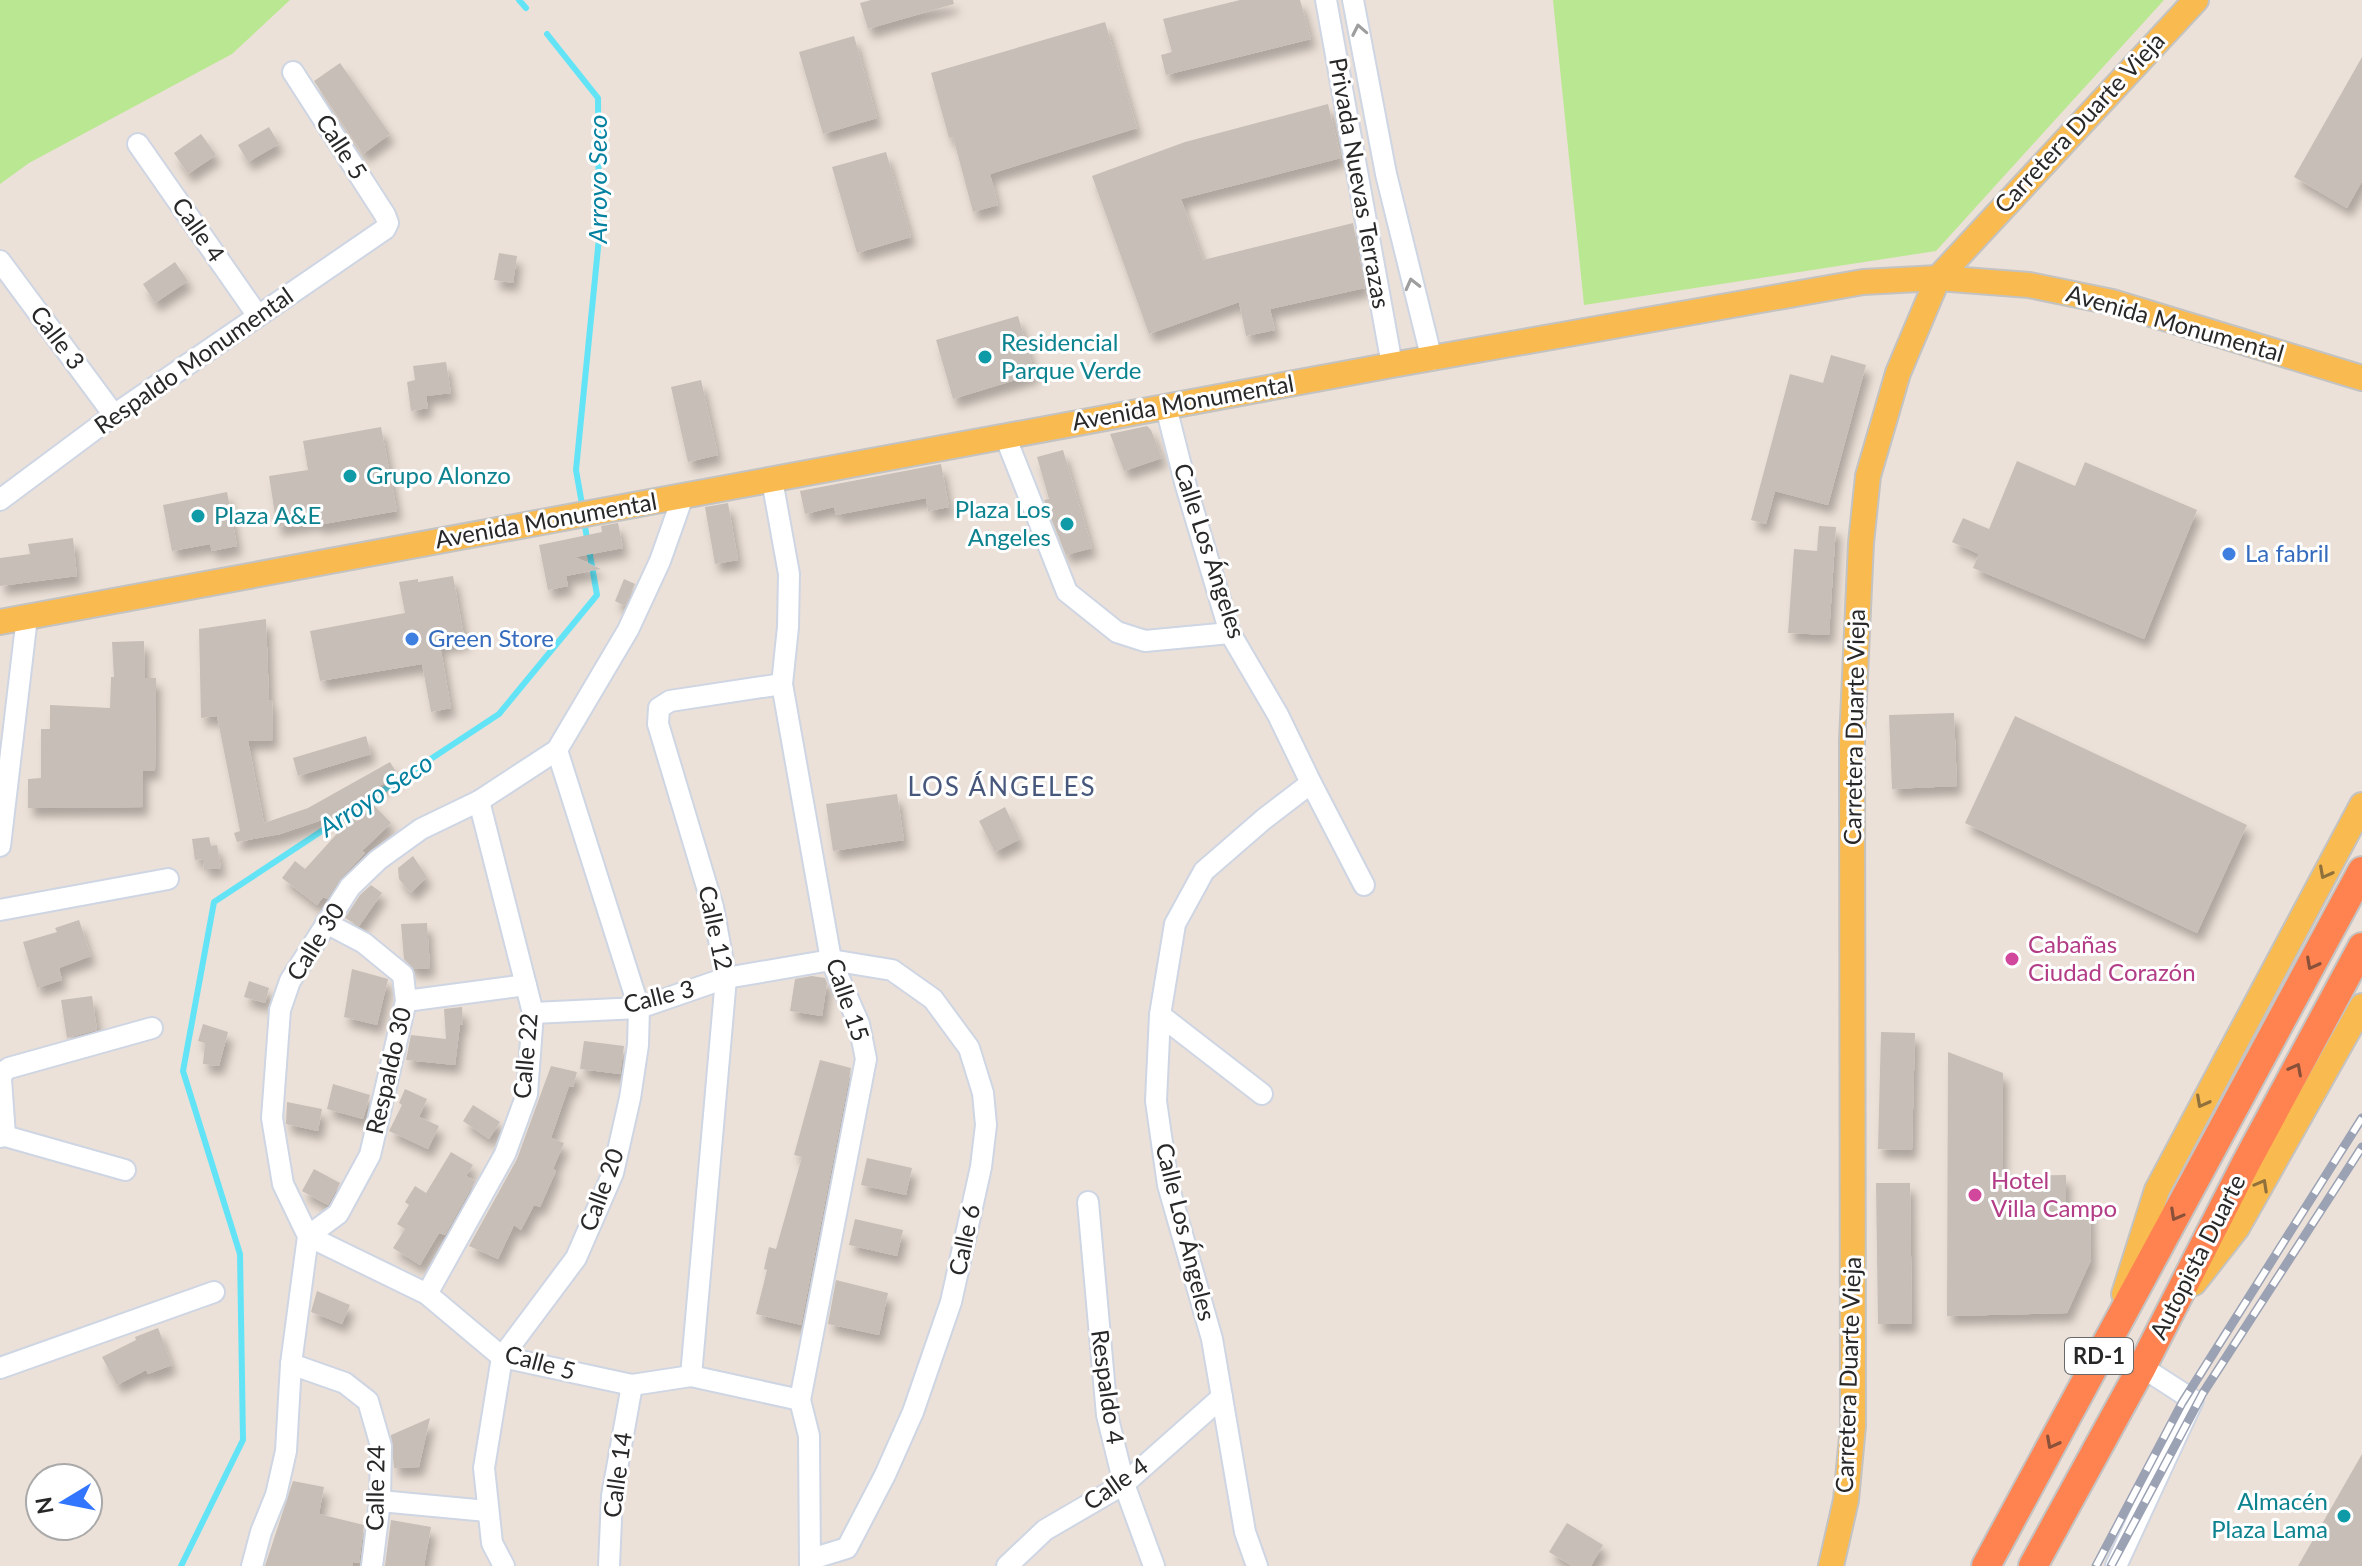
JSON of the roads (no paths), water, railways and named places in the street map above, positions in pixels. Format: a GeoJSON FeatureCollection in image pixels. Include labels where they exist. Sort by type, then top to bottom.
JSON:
{"type":"FeatureCollection","features":[{"type":"Feature","properties":{"kind":"highway","name":"Autopista Duarte"},"geometry":{"type":"LineString","coordinates":[[1986,1566],[2362,871]]}},
{"type":"Feature","properties":{"kind":"highway","name":"Autopista Duarte"},"geometry":{"type":"LineString","coordinates":[[2033,1566],[2142,1367],[2246,1163],[2362,947]]}},
{"type":"Feature","properties":{"kind":"main road","name":"Carretera Duarte Vieja"},"geometry":{"type":"LineString","coordinates":[[1831,1566],[1846,1500],[1853,1426],[1852,772],[1863,505],[1887,404],[1911,337],[1938,278],[2196,0]]}},
{"type":"Feature","properties":{"kind":"main road","name":"Avenida Monumental"},"geometry":{"type":"LineString","coordinates":[[0,622],[1392,365],[1863,282],[1938,278],[2029,285],[2112,302],[2362,378]]}},
{"type":"Feature","properties":{"kind":"main road","name":"Autopista Duarte"},"geometry":{"type":"LineString","coordinates":[[2112,1331],[2157,1190],[2362,805]]}},
{"type":"Feature","properties":{"kind":"main road"},"geometry":{"type":"LineString","coordinates":[[2168,1316],[2237,1228],[2362,1006]]}},
{"type":"Feature","properties":{"kind":"street","name":"Privada Nuevas Terrazas"},"geometry":{"type":"LineString","coordinates":[[1326,0],[1392,365]]}},
{"type":"Feature","properties":{"kind":"street","name":"Privada Nuevas Terrazas"},"geometry":{"type":"LineString","coordinates":[[1353,0],[1386,174],[1432,360]]}},
{"type":"Feature","properties":{"kind":"street","name":"Calle 5"},"geometry":{"type":"LineString","coordinates":[[293,72],[388,223]]}},
{"type":"Feature","properties":{"kind":"street","name":"Calle 4"},"geometry":{"type":"LineString","coordinates":[[138,144],[258,316]]}},
{"type":"Feature","properties":{"kind":"street","name":"Respaldo Monumental"},"geometry":{"type":"LineString","coordinates":[[0,500],[114,415],[385,229],[388,223]]}},
{"type":"Feature","properties":{"kind":"street","name":"Calle 3"},"geometry":{"type":"LineString","coordinates":[[0,261],[114,415]]}},
{"type":"Feature","properties":{"kind":"street","name":"Calle Los Ángeles"},"geometry":{"type":"LineString","coordinates":[[1166,407],[1230,633],[1278,715],[1311,783],[1204,871],[1175,924],[1160,1015],[1156,1101],[1168,1185],[1212,1339],[1245,1532],[1257,1566]]}},
{"type":"Feature","properties":{"kind":"street"},"geometry":{"type":"LineString","coordinates":[[1005,436],[1067,592],[1117,632],[1145,641],[1230,633]]}},
{"type":"Feature","properties":{"kind":"street","name":"Calle 15"},"geometry":{"type":"LineString","coordinates":[[772,480],[789,574],[782,684],[831,960],[859,1024],[866,1059],[800,1400],[809,1436],[817,1564]]}},
{"type":"Feature","properties":{"kind":"street","name":"Calle 30"},"geometry":{"type":"LineString","coordinates":[[308,1236],[283,1184],[272,1118],[280,1010],[290,981],[350,887],[378,860],[421,829],[479,801],[557,750],[628,630],[660,561],[683,496]]}},
{"type":"Feature","properties":{"kind":"street"},"geometry":{"type":"LineString","coordinates":[[0,846],[27,617]]}},
{"type":"Feature","properties":{"kind":"street","name":"Calle 12"},"geometry":{"type":"LineString","coordinates":[[691,1376],[726,978],[713,907],[658,724],[659,708],[670,701],[782,684]]}},
{"type":"Feature","properties":{"kind":"street","name":"Calle 20"},"geometry":{"type":"LineString","coordinates":[[504,1566],[492,1543],[484,1468],[502,1357],[576,1258],[613,1173],[638,1045],[639,1008],[557,750]]}},
{"type":"Feature","properties":{"kind":"street"},"geometry":{"type":"LineString","coordinates":[[1311,783],[1364,885]]}},
{"type":"Feature","properties":{"kind":"street","name":"Calle 22"},"geometry":{"type":"LineString","coordinates":[[427,1294],[505,1154],[527,1094],[533,1013],[479,801]]}},
{"type":"Feature","properties":{"kind":"street"},"geometry":{"type":"LineString","coordinates":[[0,910],[168,879]]}},
{"type":"Feature","properties":{"kind":"street","name":"Respaldo 30"},"geometry":{"type":"LineString","coordinates":[[308,1236],[338,1214],[370,1155],[406,1001],[403,975],[364,943],[326,923]]}},
{"type":"Feature","properties":{"kind":"street","name":"Calle 3"},"geometry":{"type":"LineString","coordinates":[[533,1013],[639,1008],[726,978],[831,960]]}},
{"type":"Feature","properties":{"kind":"street","name":"Calle 6"},"geometry":{"type":"LineString","coordinates":[[817,1564],[847,1548],[913,1412],[951,1302],[981,1167],[986,1125],[983,1093],[969,1048],[933,999],[892,970],[831,960]]}},
{"type":"Feature","properties":{"kind":"street"},"geometry":{"type":"LineString","coordinates":[[406,1001],[526,985]]}},
{"type":"Feature","properties":{"kind":"street"},"geometry":{"type":"LineString","coordinates":[[1160,1015],[1262,1094]]}},
{"type":"Feature","properties":{"kind":"street"},"geometry":{"type":"LineString","coordinates":[[125,1170],[3,1136],[1,1079],[3,1072],[9,1068],[152,1028]]}},
{"type":"Feature","properties":{"kind":"street","name":"Respaldo 4"},"geometry":{"type":"LineString","coordinates":[[1088,1202],[1107,1415],[1124,1484],[1154,1566]]}},
{"type":"Feature","properties":{"kind":"street","name":"Calle 5"},"geometry":{"type":"LineString","coordinates":[[308,1236],[427,1294],[502,1357],[632,1385],[691,1376],[800,1400]]}},
{"type":"Feature","properties":{"kind":"street"},"geometry":{"type":"LineString","coordinates":[[252,1566],[276,1495],[286,1451],[291,1364],[308,1236]]}},
{"type":"Feature","properties":{"kind":"street"},"geometry":{"type":"LineString","coordinates":[[0,1368],[214,1292]]}},
{"type":"Feature","properties":{"kind":"street","name":"Calle 24"},"geometry":{"type":"LineString","coordinates":[[291,1364],[345,1383],[368,1401],[381,1446],[380,1501],[372,1566]]}},
{"type":"Feature","properties":{"kind":"street"},"geometry":{"type":"LineString","coordinates":[[2116,1566],[2193,1400],[2142,1367]]}},
{"type":"Feature","properties":{"kind":"street","name":"Calle 14"},"geometry":{"type":"LineString","coordinates":[[609,1566],[612,1496],[632,1385]]}},
{"type":"Feature","properties":{"kind":"street","name":"Calle 4"},"geometry":{"type":"LineString","coordinates":[[1007,1566],[1045,1530],[1124,1484],[1222,1397]]}},
{"type":"Feature","properties":{"kind":"street"},"geometry":{"type":"LineString","coordinates":[[380,1501],[487,1511]]}},
{"type":"Feature","properties":{"kind":"waterway","name":"Arroyo Seco"},"geometry":{"type":"LineString","coordinates":[[519,0],[526,8]]}},
{"type":"Feature","properties":{"kind":"waterway","name":"Arroyo Seco"},"geometry":{"type":"LineString","coordinates":[[547,34],[598,98],[599,238],[576,470],[583,510]]}},
{"type":"Feature","properties":{"kind":"waterway","name":"Arroyo Seco"},"geometry":{"type":"LineString","coordinates":[[181,1566],[243,1440],[240,1254],[183,1071],[214,902],[499,714],[597,595],[584,521]]}},
{"type":"Feature","properties":{"kind":"railway"},"geometry":{"type":"LineString","coordinates":[[2096,1566],[2182,1403],[2362,1118]]}},
{"type":"Feature","properties":{"kind":"railway"},"geometry":{"type":"LineString","coordinates":[[2111,1566],[2203,1393],[2362,1147]]}},
{"type":"Feature","properties":{"kind":"place","name":"Residencial Parque Verde"},"geometry":{"type":"Point","coordinates":[985,357]}},
{"type":"Feature","properties":{"kind":"place","name":"Grupo Alonzo"},"geometry":{"type":"Point","coordinates":[350,476]}},
{"type":"Feature","properties":{"kind":"place","name":"Plaza A&E"},"geometry":{"type":"Point","coordinates":[198,516]}},
{"type":"Feature","properties":{"kind":"place","name":"Plaza Los Angeles"},"geometry":{"type":"Point","coordinates":[1067,524]}},
{"type":"Feature","properties":{"kind":"place","name":"La fabril"},"geometry":{"type":"Point","coordinates":[2229,554]}},
{"type":"Feature","properties":{"kind":"place","name":"Green Store"},"geometry":{"type":"Point","coordinates":[412,639]}},
{"type":"Feature","properties":{"kind":"place","name":"Cabañas Ciudad Corazón"},"geometry":{"type":"Point","coordinates":[2012,959]}},
{"type":"Feature","properties":{"kind":"place","name":"Hotel Villa Campo"},"geometry":{"type":"Point","coordinates":[1975,1195]}},
{"type":"Feature","properties":{"kind":"place","name":"Almacén Plaza Lama"},"geometry":{"type":"Point","coordinates":[2344,1516]}},
{"type":"Feature","properties":{"kind":"district","name":"LOS ÁNGELES"},"geometry":{"type":"Point","coordinates":[1002,787]}}]}
